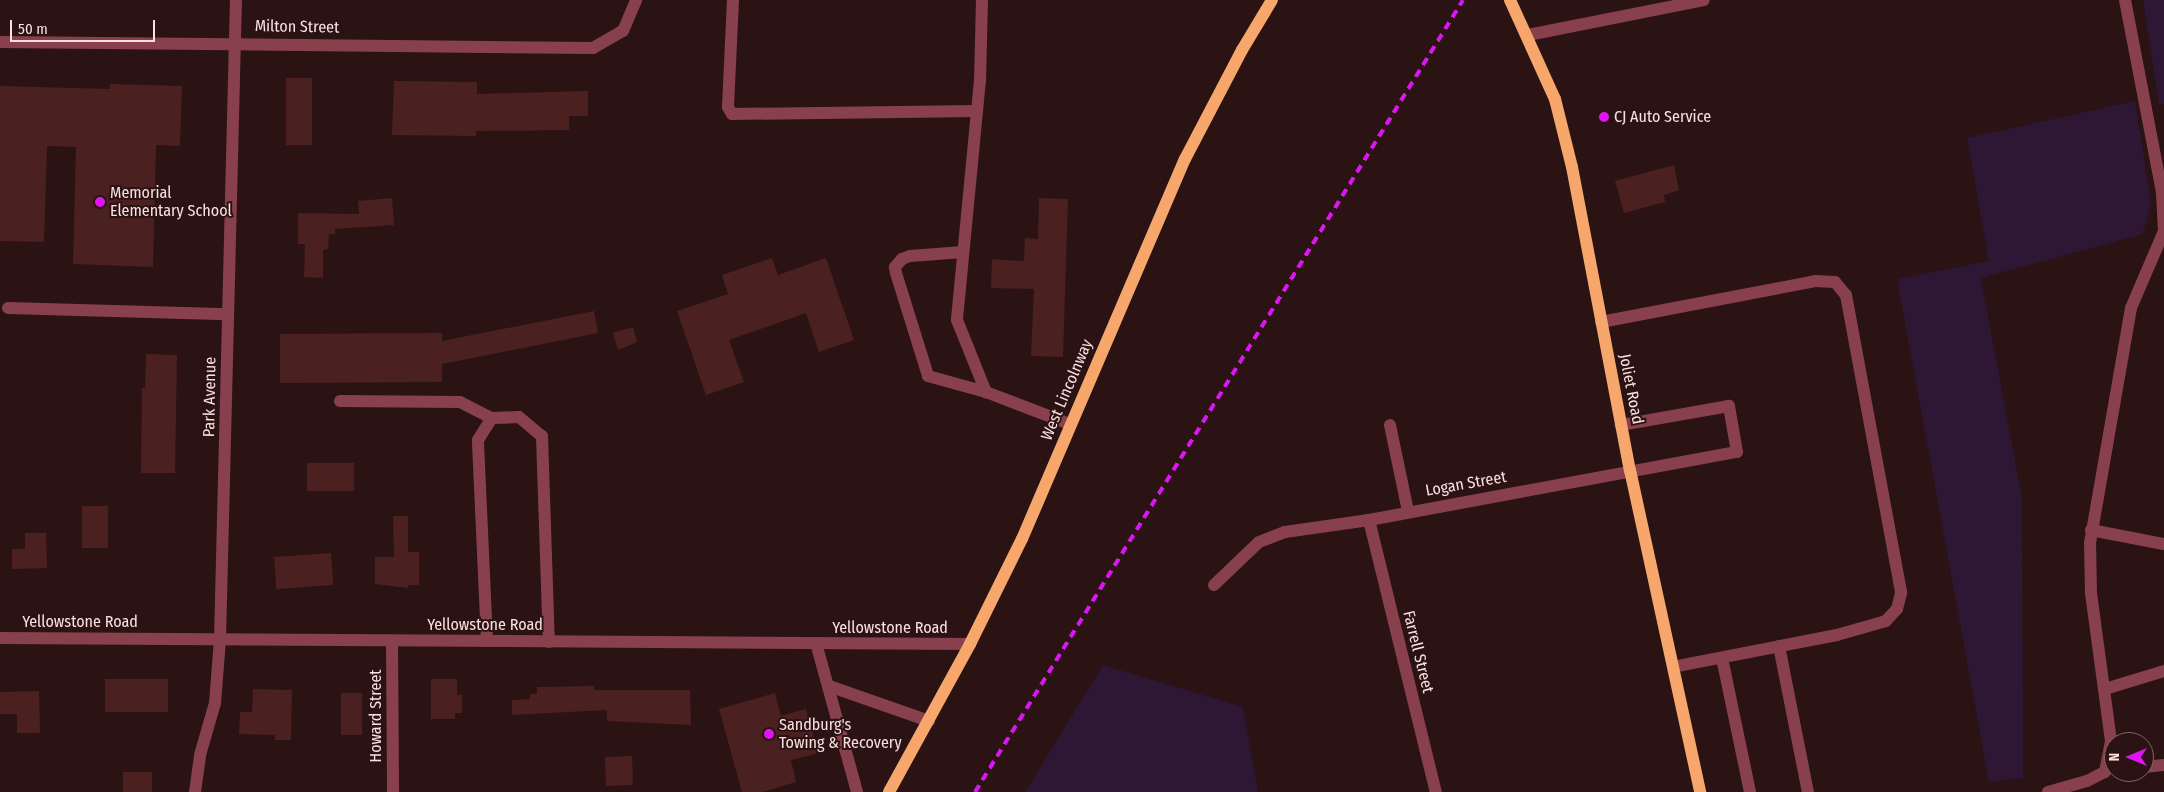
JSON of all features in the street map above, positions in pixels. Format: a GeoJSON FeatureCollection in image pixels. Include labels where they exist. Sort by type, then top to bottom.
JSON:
{"type":"FeatureCollection","features":[{"type":"Feature","properties":{"kind":"main road","name":"West Lincolnway"},"geometry":{"type":"LineString","coordinates":[[889,792],[970,644],[1022,539],[1185,159],[1242,50],[1272,0]]}},
{"type":"Feature","properties":{"kind":"main road","name":"Joliet Road"},"geometry":{"type":"LineString","coordinates":[[1512,3],[1528,34],[1554,99],[1567,147],[1630,470],[1700,792]]}},
{"type":"Feature","properties":{"kind":"street","name":"Park Avenue"},"geometry":{"type":"LineString","coordinates":[[195,792],[200,755],[215,703],[220,640],[236,0]]}},
{"type":"Feature","properties":{"kind":"street","name":"Milton Street"},"geometry":{"type":"LineString","coordinates":[[0,42],[593,48],[623,31],[636,0]]}},
{"type":"Feature","properties":{"kind":"street"},"geometry":{"type":"LineString","coordinates":[[733,0],[728,106],[732,114],[976,111]]}},
{"type":"Feature","properties":{"kind":"street"},"geometry":{"type":"LineString","coordinates":[[982,0],[976,111],[957,320],[986,392]]}},
{"type":"Feature","properties":{"kind":"street"},"geometry":{"type":"LineString","coordinates":[[1528,34],[1682,2],[1704,0]]}},
{"type":"Feature","properties":{"kind":"street"},"geometry":{"type":"LineString","coordinates":[[2110,732],[2091,593],[2092,530],[2131,308],[2164,230],[2162,193],[2125,0]]}},
{"type":"Feature","properties":{"kind":"street"},"geometry":{"type":"LineString","coordinates":[[963,252],[910,256],[902,259],[895,267],[928,376],[986,392],[1070,424]]}},
{"type":"Feature","properties":{"kind":"street"},"geometry":{"type":"LineString","coordinates":[[1601,322],[1815,281],[1835,282],[1846,295],[1902,593],[1897,609],[1886,621],[1779,646],[1673,667]]}},
{"type":"Feature","properties":{"kind":"street"},"geometry":{"type":"LineString","coordinates":[[8,308],[228,314]]}},
{"type":"Feature","properties":{"kind":"street"},"geometry":{"type":"LineString","coordinates":[[340,401],[460,402],[492,418],[519,417],[542,436],[549,642]]}},
{"type":"Feature","properties":{"kind":"street","name":"Logan Street"},"geometry":{"type":"LineString","coordinates":[[1214,585],[1259,542],[1285,532],[1369,520],[1408,511],[1630,470],[1738,452],[1729,406],[1621,424]]}},
{"type":"Feature","properties":{"kind":"street"},"geometry":{"type":"LineString","coordinates":[[487,641],[478,440],[492,418]]}},
{"type":"Feature","properties":{"kind":"street"},"geometry":{"type":"LineString","coordinates":[[1390,424],[1408,511]]}},
{"type":"Feature","properties":{"kind":"street","name":"Farrell Street"},"geometry":{"type":"LineString","coordinates":[[1369,520],[1436,792]]}},
{"type":"Feature","properties":{"kind":"street"},"geometry":{"type":"LineString","coordinates":[[2092,530],[2164,544]]}},
{"type":"Feature","properties":{"kind":"street","name":"Yellowstone Road"},"geometry":{"type":"LineString","coordinates":[[0,638],[970,644]]}},
{"type":"Feature","properties":{"kind":"street","name":"Howard Street"},"geometry":{"type":"LineString","coordinates":[[392,641],[393,792]]}},
{"type":"Feature","properties":{"kind":"street"},"geometry":{"type":"LineString","coordinates":[[816,643],[857,792]]}},
{"type":"Feature","properties":{"kind":"street"},"geometry":{"type":"LineString","coordinates":[[1779,646],[1808,792]]}},
{"type":"Feature","properties":{"kind":"street"},"geometry":{"type":"LineString","coordinates":[[1722,658],[1750,792]]}},
{"type":"Feature","properties":{"kind":"street"},"geometry":{"type":"LineString","coordinates":[[2105,689],[2164,671]]}},
{"type":"Feature","properties":{"kind":"street"},"geometry":{"type":"LineString","coordinates":[[829,686],[929,721]]}},
{"type":"Feature","properties":{"kind":"street"},"geometry":{"type":"LineString","coordinates":[[2048,792],[2104,774]]}},
{"type":"Feature","properties":{"kind":"shaded area"},"geometry":{"type":"Polygon","coordinates":[[[2143,0],[2164,0],[2164,104],[2159,104],[2143,0]]]}},
{"type":"Feature","properties":{"kind":"shaded area"},"geometry":{"type":"Polygon","coordinates":[[[2135,101],[2151,202],[2143,234],[1981,278],[2022,499],[2023,778],[1989,782],[1897,279],[1989,261],[1967,138],[2135,101]]]}},
{"type":"Feature","properties":{"kind":"shaded area"},"geometry":{"type":"Polygon","coordinates":[[[1103,665],[1243,707],[1258,792],[1025,792],[1103,665]]]}},
{"type":"Feature","properties":{"kind":"building"},"geometry":{"type":"Polygon","coordinates":[[[286,78],[312,78],[312,145],[286,145],[286,78]]]}},
{"type":"Feature","properties":{"kind":"building"},"geometry":{"type":"Polygon","coordinates":[[[394,81],[477,82],[477,94],[588,91],[588,116],[569,116],[569,130],[476,131],[476,136],[392,135],[394,81]]]}},
{"type":"Feature","properties":{"kind":"building","name":"Memorial Elementary School"},"geometry":{"type":"Polygon","coordinates":[[[110,84],[182,86],[180,146],[156,145],[153,267],[73,264],[76,147],[47,146],[44,242],[0,241],[0,86],[110,89],[110,84]]]}},
{"type":"Feature","properties":{"kind":"building"},"geometry":{"type":"Polygon","coordinates":[[[1674,165],[1679,190],[1664,195],[1665,202],[1624,213],[1615,181],[1674,165]]]}},
{"type":"Feature","properties":{"kind":"building"},"geometry":{"type":"Polygon","coordinates":[[[392,198],[394,225],[335,229],[335,234],[329,234],[328,249],[323,250],[323,278],[304,277],[305,244],[298,244],[298,213],[359,214],[358,201],[392,198]]]}},
{"type":"Feature","properties":{"kind":"building"},"geometry":{"type":"Polygon","coordinates":[[[1039,198],[1068,199],[1063,357],[1031,356],[1034,289],[991,288],[992,259],[1024,261],[1025,238],[1038,239],[1039,198]]]}},
{"type":"Feature","properties":{"kind":"building"},"geometry":{"type":"Polygon","coordinates":[[[772,258],[778,275],[826,258],[854,340],[819,352],[806,313],[729,340],[744,382],[706,395],[677,311],[728,294],[722,275],[772,258]]]}},
{"type":"Feature","properties":{"kind":"building"},"geometry":{"type":"Polygon","coordinates":[[[594,311],[598,333],[442,364],[442,382],[280,383],[280,334],[442,333],[442,341],[594,311]]]}},
{"type":"Feature","properties":{"kind":"building"},"geometry":{"type":"Polygon","coordinates":[[[633,327],[637,342],[618,350],[613,333],[633,327]]]}},
{"type":"Feature","properties":{"kind":"building"},"geometry":{"type":"Polygon","coordinates":[[[146,354],[177,355],[175,473],[141,473],[142,388],[145,388],[146,354]]]}},
{"type":"Feature","properties":{"kind":"building"},"geometry":{"type":"Polygon","coordinates":[[[307,463],[354,463],[354,491],[307,491],[307,463]]]}},
{"type":"Feature","properties":{"kind":"building"},"geometry":{"type":"Polygon","coordinates":[[[82,506],[108,506],[108,548],[82,548],[82,506]]]}},
{"type":"Feature","properties":{"kind":"building"},"geometry":{"type":"Polygon","coordinates":[[[393,516],[408,516],[408,552],[419,552],[419,585],[408,585],[408,588],[375,584],[375,557],[394,557],[393,516]]]}},
{"type":"Feature","properties":{"kind":"building"},"geometry":{"type":"Polygon","coordinates":[[[25,533],[46,533],[47,568],[12,569],[12,549],[25,549],[25,533]]]}},
{"type":"Feature","properties":{"kind":"building"},"geometry":{"type":"Polygon","coordinates":[[[331,553],[333,585],[276,589],[274,557],[331,553]]]}},
{"type":"Feature","properties":{"kind":"building"},"geometry":{"type":"Polygon","coordinates":[[[105,679],[168,679],[168,712],[105,712],[105,679]]]}},
{"type":"Feature","properties":{"kind":"building"},"geometry":{"type":"Polygon","coordinates":[[[431,679],[457,679],[457,695],[462,695],[462,713],[455,713],[455,719],[431,719],[431,679]]]}},
{"type":"Feature","properties":{"kind":"building"},"geometry":{"type":"Polygon","coordinates":[[[594,686],[594,690],[690,690],[691,725],[607,721],[607,710],[512,715],[512,700],[530,699],[530,694],[537,694],[537,687],[594,686]]]}},
{"type":"Feature","properties":{"kind":"building"},"geometry":{"type":"Polygon","coordinates":[[[253,689],[292,690],[291,740],[275,740],[275,735],[239,734],[240,712],[252,712],[253,689]]]}},
{"type":"Feature","properties":{"kind":"building"},"geometry":{"type":"Polygon","coordinates":[[[39,691],[40,733],[17,733],[17,714],[0,714],[0,692],[39,691]]]}},
{"type":"Feature","properties":{"kind":"building"},"geometry":{"type":"Polygon","coordinates":[[[341,693],[362,693],[362,735],[341,735],[341,693]]]}},
{"type":"Feature","properties":{"kind":"building","name":"Sandburg's Towing & Recovery"},"geometry":{"type":"Polygon","coordinates":[[[775,693],[781,716],[806,709],[818,753],[791,760],[796,782],[762,792],[742,792],[719,709],[775,693]]]}},
{"type":"Feature","properties":{"kind":"building"},"geometry":{"type":"Polygon","coordinates":[[[632,756],[633,785],[606,786],[605,757],[632,756]]]}},
{"type":"Feature","properties":{"kind":"building"},"geometry":{"type":"Polygon","coordinates":[[[123,772],[152,772],[152,792],[123,792],[123,772]]]}},
{"type":"Feature","properties":{"kind":"railway"},"geometry":{"type":"LineString","coordinates":[[975,792],[1463,0]]}},
{"type":"Feature","properties":{"kind":"place","name":"CJ Auto Service"},"geometry":{"type":"Point","coordinates":[1604,117]}},
{"type":"Feature","properties":{"kind":"place","name":"Memorial Elementary School"},"geometry":{"type":"Point","coordinates":[100,202]}},
{"type":"Feature","properties":{"kind":"place","name":"Sandburg's Towing & Recovery"},"geometry":{"type":"Point","coordinates":[769,734]}}]}
